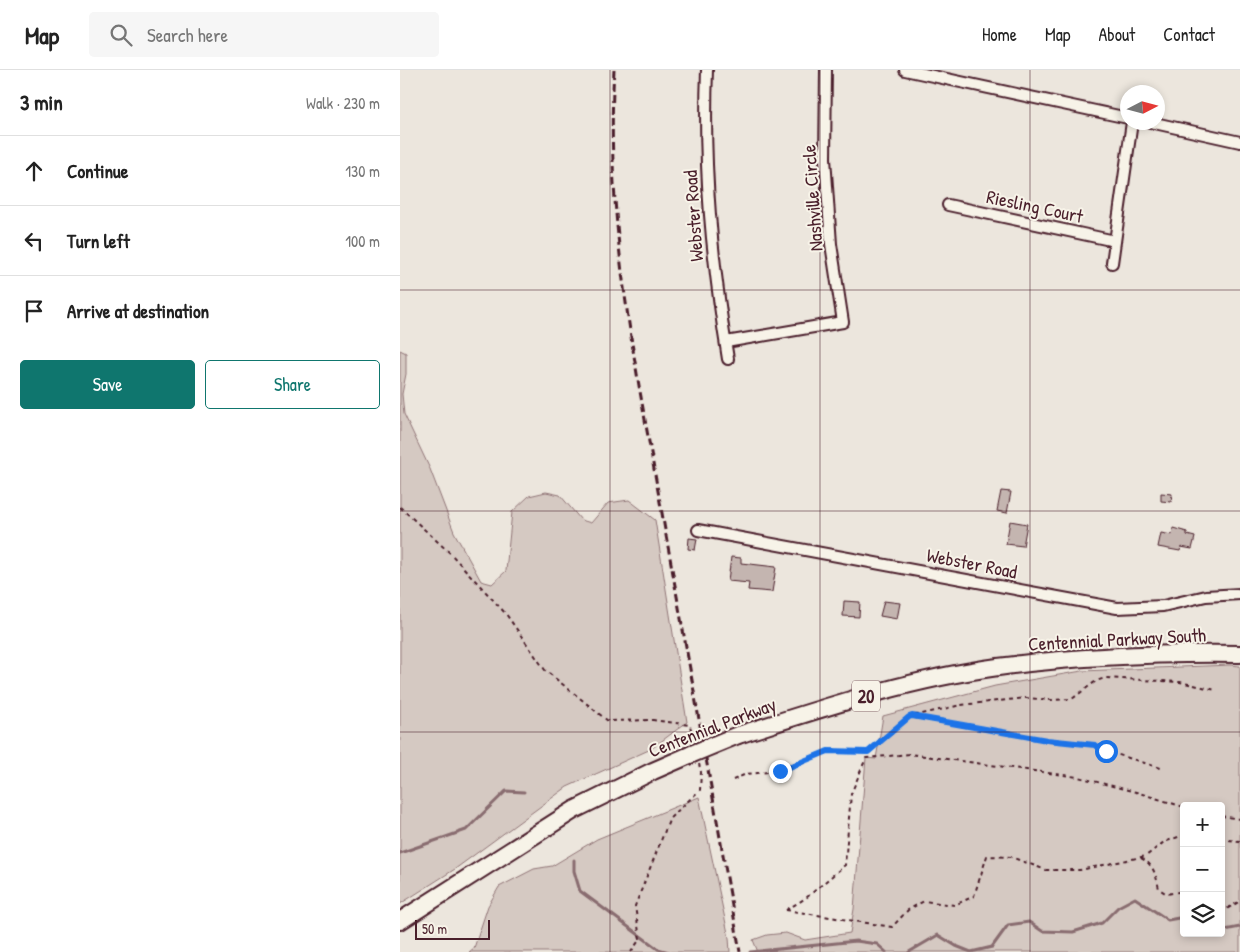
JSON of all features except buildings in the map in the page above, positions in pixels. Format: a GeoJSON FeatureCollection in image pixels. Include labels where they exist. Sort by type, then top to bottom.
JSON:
{"type":"FeatureCollection","features":[{"type":"Feature","properties":{"kind":"main road","name":"Centennial Parkway South"},"geometry":{"type":"LineString","coordinates":[[996,667],[1080,657],[1161,653],[1240,654]]}},
{"type":"Feature","properties":{"kind":"main road","name":"Centennial Parkway"},"geometry":{"type":"LineString","coordinates":[[400,921],[464,878],[574,810],[692,754],[738,736],[826,707],[896,688],[996,667]]}},
{"type":"Feature","properties":{"kind":"street","name":"Webster Road"},"geometry":{"type":"LineString","coordinates":[[707,70],[707,190],[715,274],[728,359]]}},
{"type":"Feature","properties":{"kind":"street","name":"Nashville Circle"},"geometry":{"type":"LineString","coordinates":[[726,342],[843,322],[831,244],[825,158],[826,70]]}},
{"type":"Feature","properties":{"kind":"street"},"geometry":{"type":"LineString","coordinates":[[905,70],[935,73],[1120,116]]}},
{"type":"Feature","properties":{"kind":"street"},"geometry":{"type":"LineString","coordinates":[[1165,125],[1240,142]]}},
{"type":"Feature","properties":{"kind":"street"},"geometry":{"type":"LineString","coordinates":[[1112,263],[1131,130]]}},
{"type":"Feature","properties":{"kind":"street","name":"Riesling Court"},"geometry":{"type":"LineString","coordinates":[[948,205],[1115,241]]}},
{"type":"Feature","properties":{"kind":"street","name":"Webster Road"},"geometry":{"type":"LineString","coordinates":[[698,530],[1117,608],[1164,606],[1206,596],[1240,594]]}},
{"type":"Feature","properties":{"kind":"path"},"geometry":{"type":"LineString","coordinates":[[400,507],[450,553],[506,614],[545,670],[608,721],[653,720],[690,725]]}},
{"type":"Feature","properties":{"kind":"path"},"geometry":{"type":"LineString","coordinates":[[733,780],[746,774],[780,771],[828,751],[868,752],[912,716],[961,705],[1026,698],[1072,699],[1096,680],[1105,678],[1180,682],[1216,690]]}},
{"type":"Feature","properties":{"kind":"path"},"geometry":{"type":"LineString","coordinates":[[912,716],[1047,740],[1095,745],[1106,751],[1164,769]]}},
{"type":"Feature","properties":{"kind":"path"},"geometry":{"type":"LineString","coordinates":[[1180,806],[1078,777],[910,754],[866,758],[851,794],[845,865],[806,898],[786,910],[892,927],[908,910],[924,901],[955,905],[974,896],[987,856],[1011,857],[1046,870],[1080,870],[1146,856],[1164,842],[1180,836]]}},
{"type":"Feature","properties":{"kind":"path"},"geometry":{"type":"LineString","coordinates":[[631,952],[640,939],[635,906],[670,818],[700,790],[701,772]]}},
{"type":"Feature","properties":{"kind":"path"},"geometry":{"type":"LineString","coordinates":[[1225,817],[1240,819]]}},
{"type":"Feature","properties":{"kind":"path"},"geometry":{"type":"LineString","coordinates":[[1225,841],[1240,841]]}},
{"type":"Feature","properties":{"kind":"path"},"geometry":{"type":"LineString","coordinates":[[1140,857],[1150,863],[1155,873],[1158,889],[1167,894],[1180,892]]}},
{"type":"Feature","properties":{"kind":"path"},"geometry":{"type":"LineString","coordinates":[[1225,909],[1240,901]]}},
{"type":"Feature","properties":{"kind":"shaded area"},"geometry":{"type":"Polygon","coordinates":[[[400,350],[406,353],[406,374],[402,394],[404,414],[430,469],[454,532],[481,581],[492,584],[506,571],[512,512],[529,496],[546,492],[560,495],[581,520],[591,523],[608,503],[629,500],[655,520],[687,722],[651,749],[567,787],[455,869],[400,904],[400,350]]]}},
{"type":"Feature","properties":{"kind":"shaded area"},"geometry":{"type":"Polygon","coordinates":[[[1240,666],[1240,952],[758,952],[753,940],[767,935],[786,933],[805,940],[850,933],[854,909],[866,758],[876,759],[883,716],[995,686],[1082,671],[1240,666]]]}},
{"type":"Feature","properties":{"kind":"shaded area"},"geometry":{"type":"Polygon","coordinates":[[[699,797],[729,938],[730,952],[469,952],[474,948],[488,906],[499,887],[534,869],[552,866],[597,839],[699,797]]]}},
{"type":"Feature","properties":{"kind":"waterway"},"geometry":{"type":"LineString","coordinates":[[400,853],[466,830],[506,791],[524,792]]}},
{"type":"Feature","properties":{"kind":"waterway"},"geometry":{"type":"LineString","coordinates":[[574,860],[574,871],[580,891],[658,949],[669,952]]}},
{"type":"Feature","properties":{"kind":"waterway"},"geometry":{"type":"LineString","coordinates":[[909,952],[938,935],[956,946],[971,952],[992,947],[1008,925],[1029,922],[1042,931],[1073,932],[1102,923],[1118,907],[1135,898],[1168,920],[1180,918]]}},
{"type":"Feature","properties":{"kind":"waterway"},"geometry":{"type":"LineString","coordinates":[[1225,930],[1240,927]]}},
{"type":"Feature","properties":{"kind":"waterway"},"geometry":{"type":"LineString","coordinates":[[750,952],[856,941],[877,944],[886,952]]}},
{"type":"Feature","properties":{"kind":"railway"},"geometry":{"type":"LineString","coordinates":[[614,70],[612,125],[614,179],[624,287],[641,395],[740,952]]}},
{"type":"Feature","properties":{"kind":"route"},"geometry":{"type":"LineString","coordinates":[[780,771],[828,751],[868,752],[912,716],[1047,740],[1095,745],[1106,751]]}}]}
